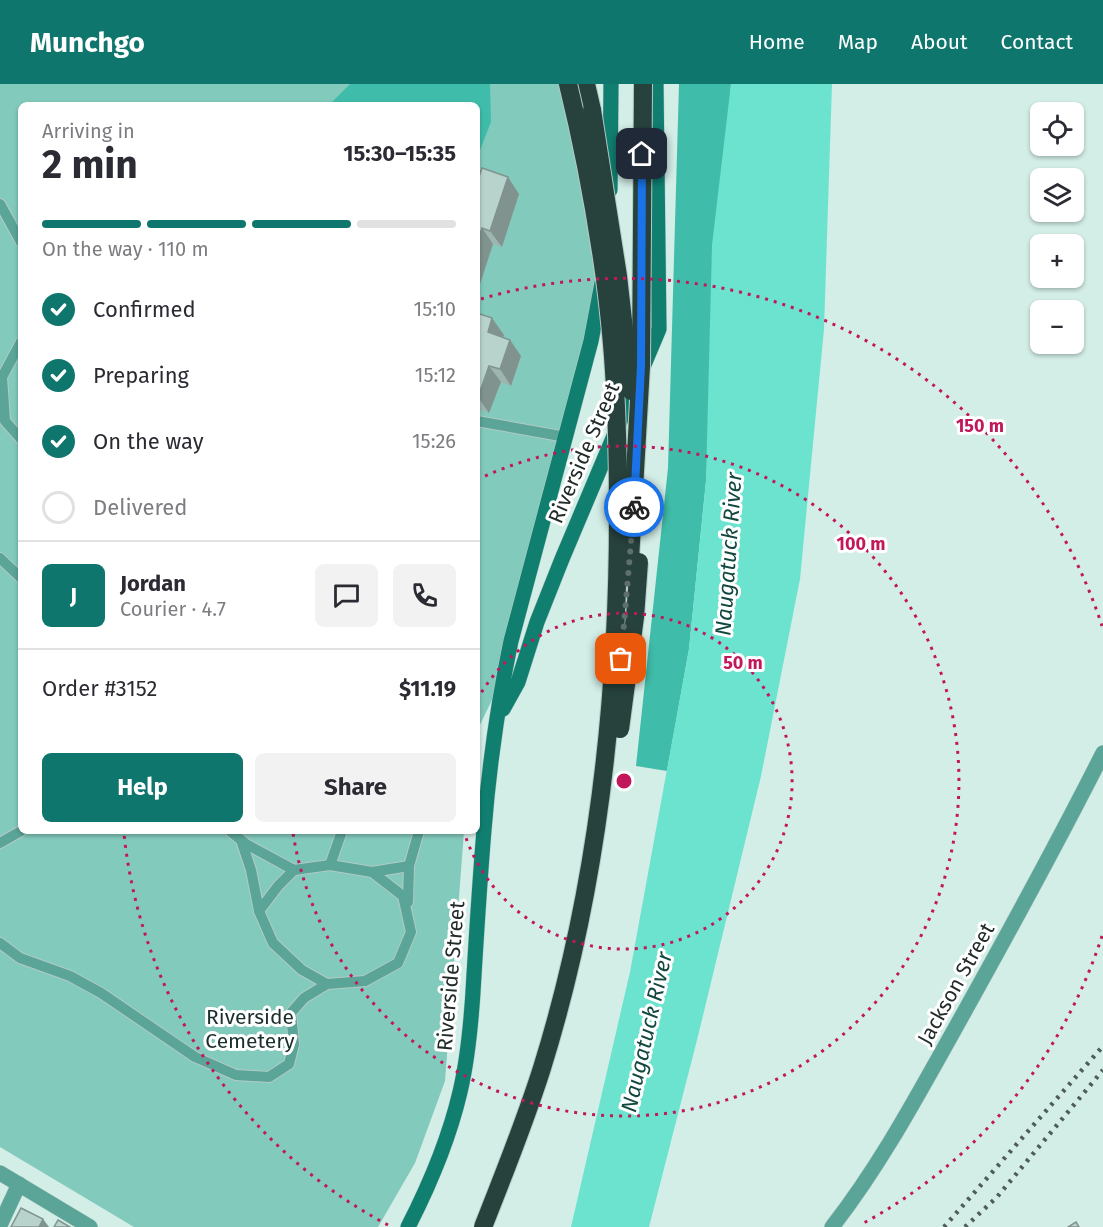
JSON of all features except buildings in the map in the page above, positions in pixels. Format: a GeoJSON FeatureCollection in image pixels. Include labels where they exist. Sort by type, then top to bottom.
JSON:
{"type":"FeatureCollection","features":[{"type":"Feature","properties":{"kind":"highway"},"geometry":{"type":"LineString","coordinates":[[568,84],[592,194],[606,282],[614,365],[618,447],[617,618],[612,699],[599,807],[584,897]]}},
{"type":"Feature","properties":{"kind":"highway"},"geometry":{"type":"LineString","coordinates":[[588,84],[618,276],[638,446]]}},
{"type":"Feature","properties":{"kind":"highway"},"geometry":{"type":"LineString","coordinates":[[495,1227],[511,1188],[555,1053],[603,802],[615,724],[626,616],[638,446],[641,366],[643,84]]}},
{"type":"Feature","properties":{"kind":"highway"},"geometry":{"type":"LineString","coordinates":[[483,1227],[543,1067],[606,809],[623,713],[637,596],[646,468],[650,366],[654,84]]}},
{"type":"Feature","properties":{"kind":"street","name":"Riverside Street"},"geometry":{"type":"LineString","coordinates":[[408,1227],[434,1173],[448,1134],[462,1081],[472,1004],[489,776],[503,677],[591,341],[601,292],[610,199],[611,84]]}},
{"type":"Feature","properties":{"kind":"street","name":"Riverside Street"},"geometry":{"type":"LineString","coordinates":[[498,720],[518,682],[537,622],[562,559],[659,329],[654,84]]}},
{"type":"Feature","properties":{"kind":"street","name":"Jackson Street"},"geometry":{"type":"LineString","coordinates":[[832,1227],[865,1183],[907,1114],[1022,910],[1103,753]]}},
{"type":"Feature","properties":{"kind":"street"},"geometry":{"type":"LineString","coordinates":[[0,1173],[90,1227]]}},
{"type":"Feature","properties":{"kind":"street"},"geometry":{"type":"LineString","coordinates":[[0,1225],[19,1184]]}},
{"type":"Feature","properties":{"kind":"lane"},"geometry":{"type":"LineString","coordinates":[[0,204],[18,237]]}},
{"type":"Feature","properties":{"kind":"lane"},"geometry":{"type":"LineString","coordinates":[[18,348],[2,377],[5,421],[18,436]]}},
{"type":"Feature","properties":{"kind":"lane"},"geometry":{"type":"LineString","coordinates":[[480,422],[566,436]]}},
{"type":"Feature","properties":{"kind":"lane"},"geometry":{"type":"LineString","coordinates":[[0,558],[18,575]]}},
{"type":"Feature","properties":{"kind":"lane"},"geometry":{"type":"LineString","coordinates":[[0,843],[18,833]]}},
{"type":"Feature","properties":{"kind":"lane"},"geometry":{"type":"LineString","coordinates":[[234,834],[294,870]]}},
{"type":"Feature","properties":{"kind":"lane"},"geometry":{"type":"LineString","coordinates":[[330,865],[341,834]]}},
{"type":"Feature","properties":{"kind":"lane"},"geometry":{"type":"LineString","coordinates":[[407,915],[409,866],[418,834]]}},
{"type":"Feature","properties":{"kind":"lane"},"geometry":{"type":"LineString","coordinates":[[241,840],[251,870],[259,911],[273,943],[302,970],[327,984]]}},
{"type":"Feature","properties":{"kind":"lane"},"geometry":{"type":"LineString","coordinates":[[259,911],[294,870],[330,865],[372,872],[409,866]]}},
{"type":"Feature","properties":{"kind":"lane"},"geometry":{"type":"LineString","coordinates":[[0,943],[20,958],[70,976],[101,993],[195,1057],[236,1075],[269,1077],[289,1064],[294,1044],[291,1013],[304,998],[327,984],[365,981],[398,963],[411,932],[403,896],[372,872]]}},
{"type":"Feature","properties":{"kind":"green space","name":"Riverside Cemetery"},"geometry":{"type":"Polygon","coordinates":[[[0,84],[566,84],[587,200],[602,332],[585,362],[503,677],[480,725],[480,102],[18,102],[18,834],[464,834],[445,1081],[415,1163],[378,1227],[134,1227],[0,1147],[0,84]]]}},
{"type":"Feature","properties":{"kind":"shaded area"},"geometry":{"type":"Polygon","coordinates":[[[350,84],[490,84],[491,122],[480,150],[480,102],[332,102],[350,84]]]}},
{"type":"Feature","properties":{"kind":"shaded area"},"geometry":{"type":"Polygon","coordinates":[[[679,84],[731,84],[706,481],[689,649],[667,771],[636,766],[668,468],[679,84]]]}},
{"type":"Feature","properties":{"kind":"water","name":"Naugatuck River"},"geometry":{"type":"Polygon","coordinates":[[[731,84],[832,84],[824,329],[800,579],[761,776],[649,1227],[571,1227],[630,972],[689,649],[706,481],[712,245],[731,84]]]}},
{"type":"Feature","properties":{"kind":"railway"},"geometry":{"type":"LineString","coordinates":[[944,1227],[1103,1046]]}},
{"type":"Feature","properties":{"kind":"railway"},"geometry":{"type":"LineString","coordinates":[[965,1227],[997,1197],[1103,1070]]}},
{"type":"Feature","properties":{"kind":"way so far"},"geometry":{"type":"LineString","coordinates":[[621,659],[634,507]]}},
{"type":"Feature","properties":{"kind":"route"},"geometry":{"type":"LineString","coordinates":[[634,507],[641,366],[642,154]]}}]}
